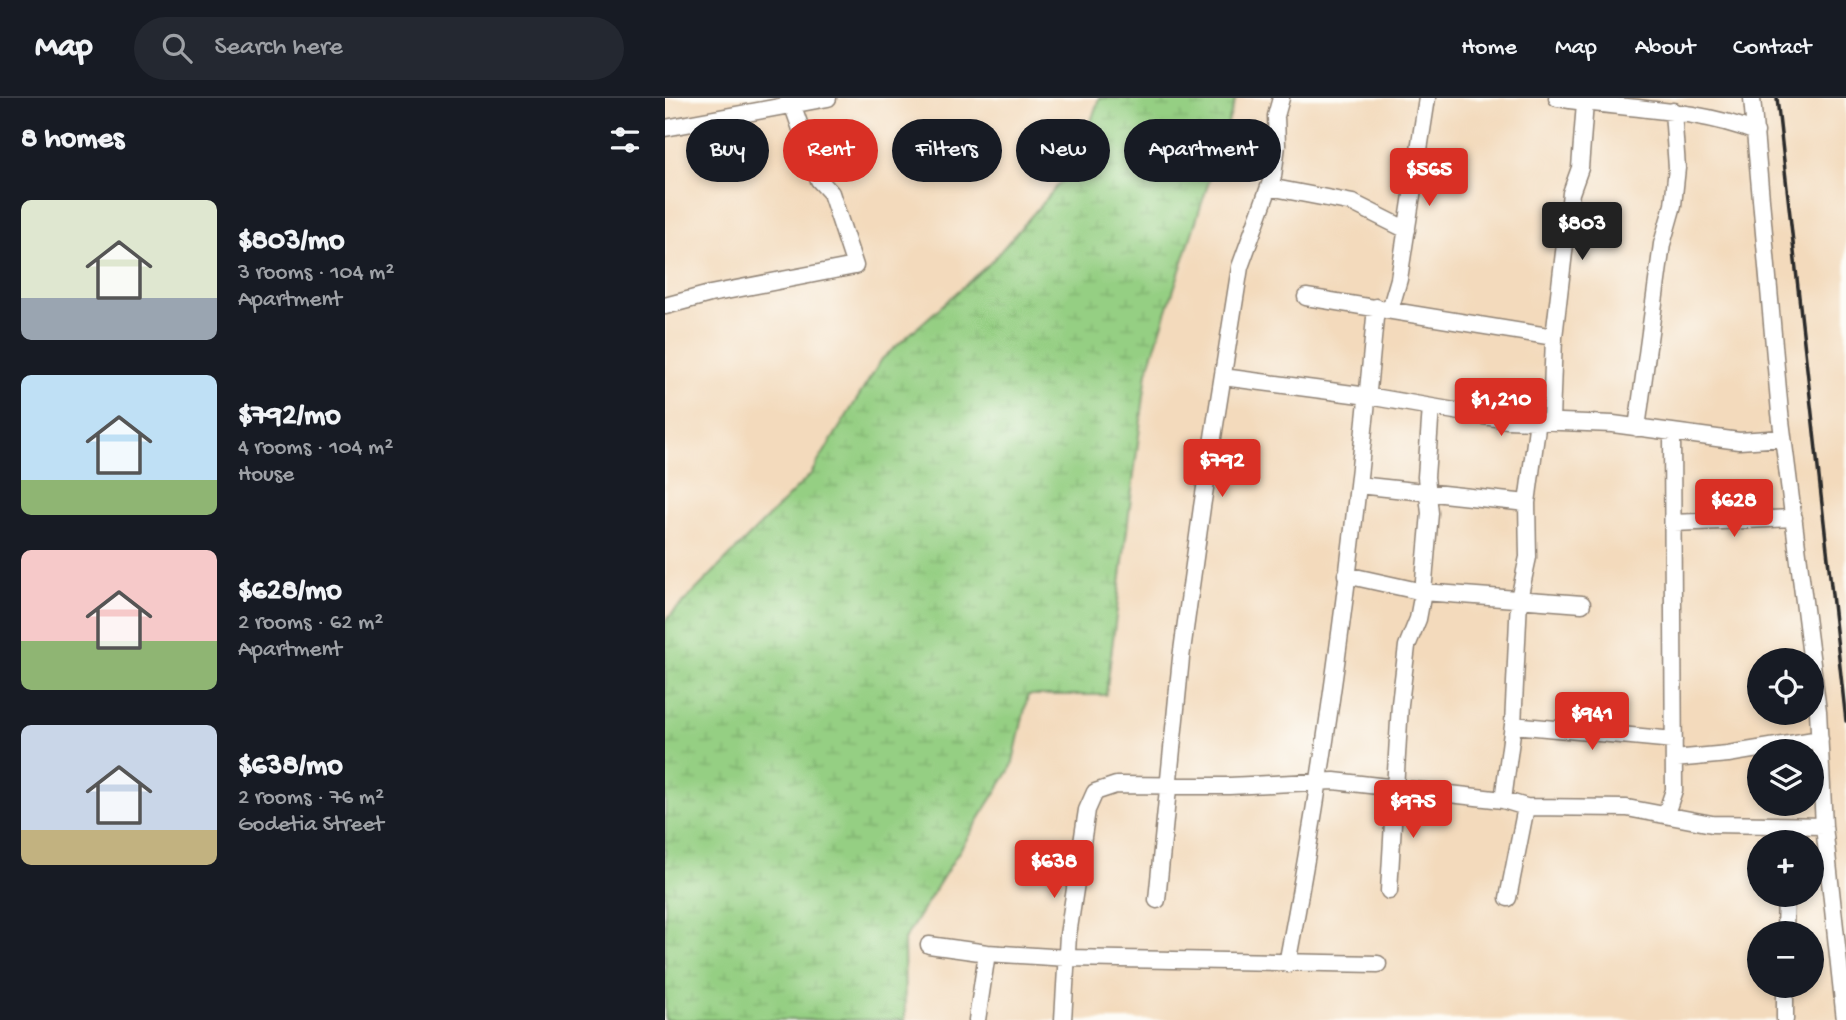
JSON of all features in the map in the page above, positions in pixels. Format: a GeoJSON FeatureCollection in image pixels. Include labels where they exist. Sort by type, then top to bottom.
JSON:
{"type":"FeatureCollection","features":[{"type":"Feature","properties":{"kind":"street"},"geometry":{"type":"LineString","coordinates":[[665,128],[792,102],[828,98]]}},
{"type":"Feature","properties":{"kind":"street"},"geometry":{"type":"LineString","coordinates":[[1157,900],[1171,786],[1181,658],[1240,267],[1269,187],[1277,145],[1276,116],[1281,98]]}},
{"type":"Feature","properties":{"kind":"street"},"geometry":{"type":"LineString","coordinates":[[1287,964],[1320,782],[1368,396],[1383,309],[1407,230],[1426,98]]}},
{"type":"Feature","properties":{"kind":"street"},"geometry":{"type":"LineString","coordinates":[[1557,98],[1585,103],[1636,103],[1726,121],[1756,132]]}},
{"type":"Feature","properties":{"kind":"street"},"geometry":{"type":"LineString","coordinates":[[1752,98],[1783,438],[1820,739]]}},
{"type":"Feature","properties":{"kind":"street"},"geometry":{"type":"LineString","coordinates":[[665,306],[710,294],[855,267],[831,193],[819,180],[792,102]]}},
{"type":"Feature","properties":{"kind":"street"},"geometry":{"type":"LineString","coordinates":[[1503,800],[1513,725],[1519,599],[1528,557],[1527,503],[1544,420],[1571,193],[1580,168],[1585,103]]}},
{"type":"Feature","properties":{"kind":"street"},"geometry":{"type":"LineString","coordinates":[[1637,428],[1663,244],[1673,205],[1677,168],[1673,111]]}},
{"type":"Feature","properties":{"kind":"street"},"geometry":{"type":"LineString","coordinates":[[1269,187],[1353,203],[1407,230]]}},
{"type":"Feature","properties":{"kind":"street"},"geometry":{"type":"LineString","coordinates":[[1306,297],[1555,337]]}},
{"type":"Feature","properties":{"kind":"street"},"geometry":{"type":"LineString","coordinates":[[1223,377],[1368,396],[1507,420],[1544,420],[1637,428],[1739,441],[1783,438]]}},
{"type":"Feature","properties":{"kind":"street"},"geometry":{"type":"LineString","coordinates":[[1389,891],[1400,704],[1407,646],[1418,619],[1423,592],[1430,513],[1428,493],[1431,407]]}},
{"type":"Feature","properties":{"kind":"street"},"geometry":{"type":"LineString","coordinates":[[1666,814],[1674,790],[1672,434]]}},
{"type":"Feature","properties":{"kind":"street"},"geometry":{"type":"LineString","coordinates":[[1358,485],[1527,503]]}},
{"type":"Feature","properties":{"kind":"street"},"geometry":{"type":"LineString","coordinates":[[1673,523],[1794,518]]}},
{"type":"Feature","properties":{"kind":"street"},"geometry":{"type":"LineString","coordinates":[[1346,575],[1423,592],[1582,604]]}},
{"type":"Feature","properties":{"kind":"street"},"geometry":{"type":"LineString","coordinates":[[1513,725],[1674,740]]}},
{"type":"Feature","properties":{"kind":"street"},"geometry":{"type":"LineString","coordinates":[[1674,759],[1747,751]]}},
{"type":"Feature","properties":{"kind":"street"},"geometry":{"type":"LineString","coordinates":[[1063,1020],[1068,935],[1087,810],[1095,792],[1116,785],[1320,782],[1396,786],[1503,800],[1526,807],[1627,808],[1756,830]]}},
{"type":"Feature","properties":{"kind":"street"},"geometry":{"type":"LineString","coordinates":[[1508,898],[1526,807]]}},
{"type":"Feature","properties":{"kind":"street"},"geometry":{"type":"LineString","coordinates":[[1824,809],[1845,1020]]}},
{"type":"Feature","properties":{"kind":"street"},"geometry":{"type":"LineString","coordinates":[[1806,830],[1825,826]]}},
{"type":"Feature","properties":{"kind":"street"},"geometry":{"type":"LineString","coordinates":[[929,945],[987,953],[1067,958],[1378,964]]}},
{"type":"Feature","properties":{"kind":"street"},"geometry":{"type":"LineString","coordinates":[[977,1020],[987,953]]}},
{"type":"Feature","properties":{"kind":"street"},"geometry":{"type":"LineString","coordinates":[[1785,998],[1785,1020]]}},
{"type":"Feature","properties":{"kind":"green space"},"geometry":{"type":"Polygon","coordinates":[[[1099,98],[1236,98],[1229,119],[1124,119],[1124,182],[1209,182],[1147,372],[1106,695],[1028,695],[1012,766],[904,940],[905,1020],[665,1020],[665,621],[810,475],[882,359],[991,262],[1061,182],[1110,182],[1110,119],[1092,119],[1099,98]]]}},
{"type":"Feature","properties":{"kind":"railway"},"geometry":{"type":"LineString","coordinates":[[1777,98],[1846,721]]}}]}
